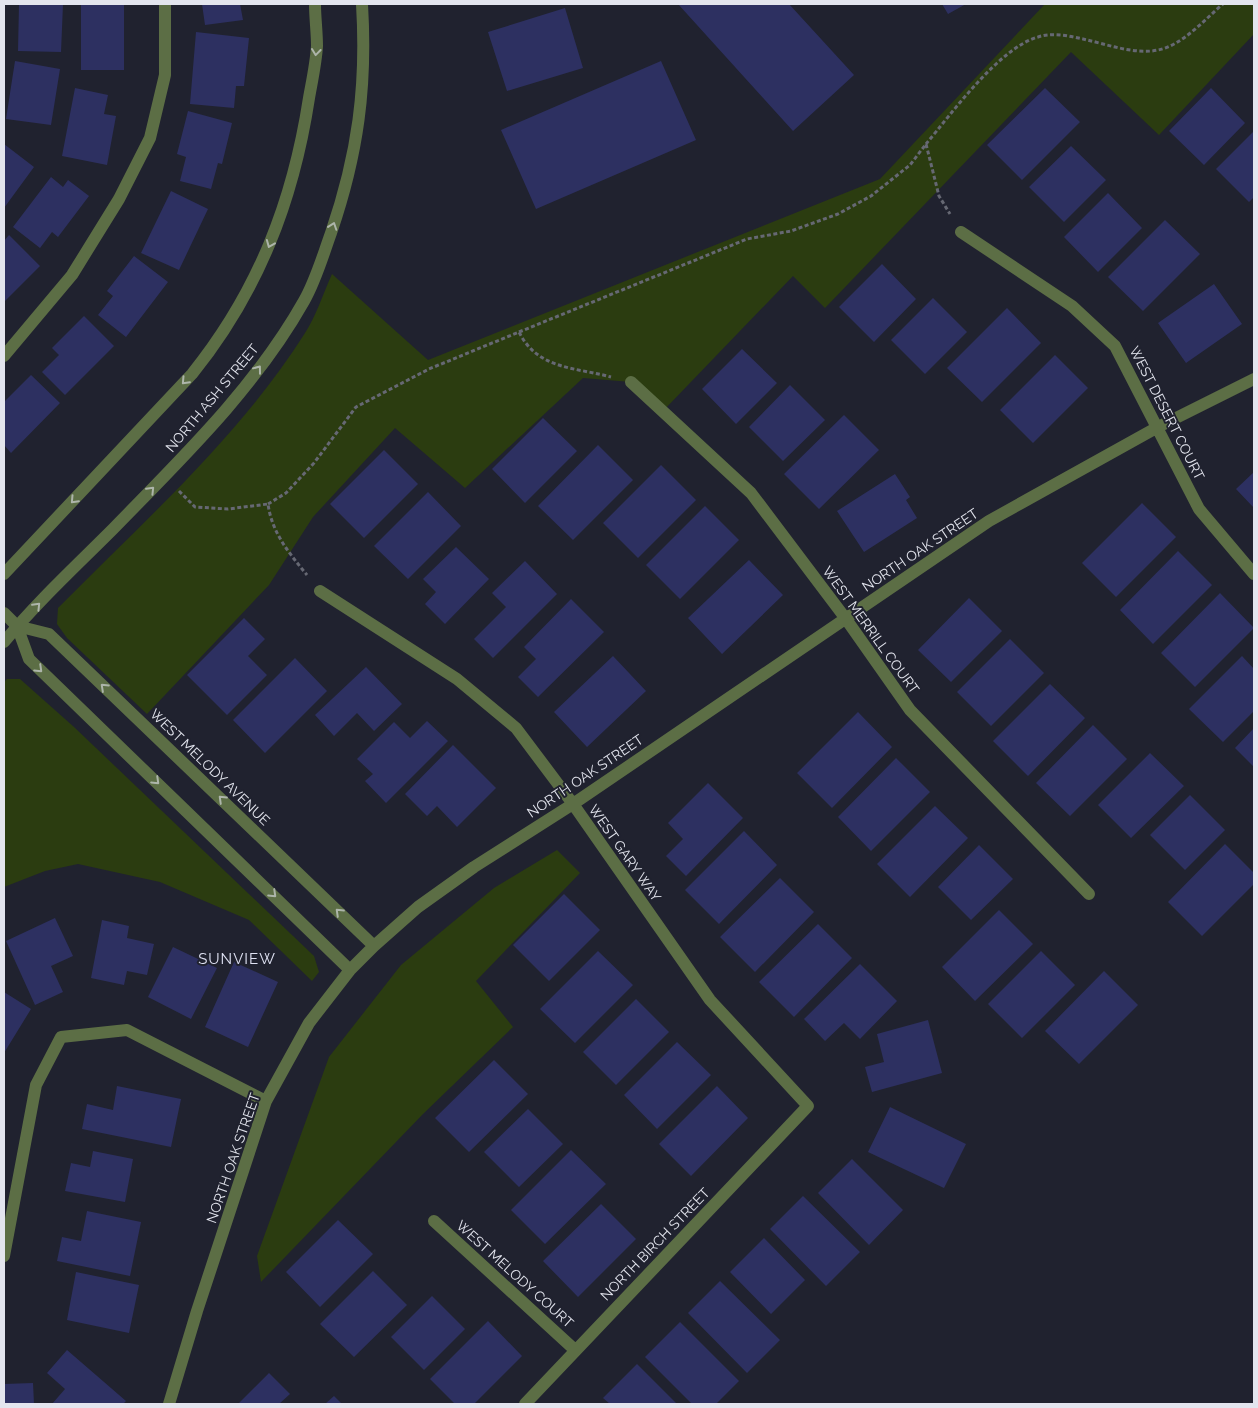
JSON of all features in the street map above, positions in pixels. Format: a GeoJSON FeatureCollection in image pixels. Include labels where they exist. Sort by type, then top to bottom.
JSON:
{"type":"FeatureCollection","features":[{"type":"Feature","properties":{"kind":"street"},"geometry":{"type":"LineString","coordinates":[[4,356],[72,274],[119,199],[150,138],[165,75],[165,4]]}},
{"type":"Feature","properties":{"kind":"street"},"geometry":{"type":"LineString","coordinates":[[4,574],[192,374],[220,340],[245,297],[284,211],[297,164],[317,46],[315,4]]}},
{"type":"Feature","properties":{"kind":"street","name":"NORTH ASH STREET"},"geometry":{"type":"LineString","coordinates":[[4,642],[17,626],[164,476],[246,385],[274,348],[305,300],[346,190],[357,140],[364,43],[362,4]]}},
{"type":"Feature","properties":{"kind":"street","name":"WEST DESERT COURT"},"geometry":{"type":"LineString","coordinates":[[961,232],[1072,306],[1115,346],[1199,509],[1254,574]]}},
{"type":"Feature","properties":{"kind":"street","name":"NORTH OAK STREET"},"geometry":{"type":"LineString","coordinates":[[169,1404],[197,1311],[266,1101],[308,1023],[350,970],[374,946],[418,907],[474,867],[572,804],[989,521],[1158,427],[1254,379]]}},
{"type":"Feature","properties":{"kind":"street","name":"WEST MERRILL COURT"},"geometry":{"type":"LineString","coordinates":[[631,382],[751,492],[846,619],[910,710],[1089,894]]}},
{"type":"Feature","properties":{"kind":"street","name":"WEST GARY WAY"},"geometry":{"type":"LineString","coordinates":[[320,591],[458,679],[516,728],[710,1000],[808,1106]]}},
{"type":"Feature","properties":{"kind":"street"},"geometry":{"type":"LineString","coordinates":[[4,613],[17,626],[29,659],[350,970]]}},
{"type":"Feature","properties":{"kind":"street","name":"WEST MELODY AVENUE"},"geometry":{"type":"LineString","coordinates":[[17,626],[49,634],[374,946]]}},
{"type":"Feature","properties":{"kind":"street"},"geometry":{"type":"LineString","coordinates":[[4,1256],[36,1085],[61,1037],[127,1030],[266,1101]]}},
{"type":"Feature","properties":{"kind":"street","name":"NORTH BIRCH STREET"},"geometry":{"type":"LineString","coordinates":[[525,1404],[808,1106]]}},
{"type":"Feature","properties":{"kind":"street","name":"WEST MELODY COURT"},"geometry":{"type":"LineString","coordinates":[[434,1221],[575,1350]]}},
{"type":"Feature","properties":{"kind":"path"},"geometry":{"type":"LineString","coordinates":[[164,476],[195,507],[228,509],[268,504],[286,492],[314,463],[356,407],[429,369],[747,239],[791,231],[838,214],[871,196],[910,165],[961,101],[1000,61],[1020,44],[1039,36],[1061,34],[1143,51],[1160,50],[1179,40],[1223,4]]}},
{"type":"Feature","properties":{"kind":"path"},"geometry":{"type":"LineString","coordinates":[[926,144],[940,196],[961,232]]}},
{"type":"Feature","properties":{"kind":"path"},"geometry":{"type":"LineString","coordinates":[[519,332],[525,344],[540,358],[554,366],[579,368],[631,382]]}},
{"type":"Feature","properties":{"kind":"path"},"geometry":{"type":"LineString","coordinates":[[268,504],[270,521],[280,540],[320,591]]}},
{"type":"Feature","properties":{"kind":"green space"},"geometry":{"type":"Polygon","coordinates":[[[1045,4],[1254,4],[1254,34],[1159,135],[1071,52],[825,308],[793,276],[663,411],[631,382],[583,378],[465,488],[395,428],[313,517],[269,585],[147,714],[67,638],[57,624],[58,608],[189,477],[251,407],[305,333],[332,274],[428,360],[880,179],[1045,4]]]}},
{"type":"Feature","properties":{"kind":"green space"},"geometry":{"type":"Polygon","coordinates":[[[7,679],[20,679],[74,727],[314,956],[319,972],[312,981],[249,920],[160,882],[78,864],[45,871],[4,887],[4,682],[7,679]]]}},
{"type":"Feature","properties":{"kind":"green space"},"geometry":{"type":"Polygon","coordinates":[[[557,850],[580,873],[476,981],[513,1027],[423,1114],[261,1282],[257,1256],[329,1057],[401,965],[494,888],[557,850]]]}},
{"type":"Feature","properties":{"kind":"building"},"geometry":{"type":"Polygon","coordinates":[[[19,4],[63,4],[61,52],[18,51],[19,4]]]}},
{"type":"Feature","properties":{"kind":"building"},"geometry":{"type":"Polygon","coordinates":[[[81,4],[124,4],[124,70],[81,70],[81,4]]]}},
{"type":"Feature","properties":{"kind":"building"},"geometry":{"type":"Polygon","coordinates":[[[202,4],[240,4],[243,20],[205,25],[202,4]]]}},
{"type":"Feature","properties":{"kind":"building"},"geometry":{"type":"Polygon","coordinates":[[[678,4],[789,4],[854,75],[793,131],[678,4]]]}},
{"type":"Feature","properties":{"kind":"building"},"geometry":{"type":"Polygon","coordinates":[[[942,4],[966,4],[948,14],[942,4]]]}},
{"type":"Feature","properties":{"kind":"building"},"geometry":{"type":"Polygon","coordinates":[[[565,8],[583,68],[507,91],[488,32],[565,8]]]}},
{"type":"Feature","properties":{"kind":"building"},"geometry":{"type":"Polygon","coordinates":[[[196,32],[249,38],[244,86],[236,86],[234,108],[190,104],[196,32]]]}},
{"type":"Feature","properties":{"kind":"building"},"geometry":{"type":"Polygon","coordinates":[[[15,61],[60,69],[51,125],[6,119],[15,61]]]}},
{"type":"Feature","properties":{"kind":"building"},"geometry":{"type":"Polygon","coordinates":[[[661,61],[696,140],[536,209],[501,130],[661,61]]]}},
{"type":"Feature","properties":{"kind":"building"},"geometry":{"type":"Polygon","coordinates":[[[75,88],[108,95],[104,114],[116,116],[107,165],[62,156],[75,88]]]}},
{"type":"Feature","properties":{"kind":"building"},"geometry":{"type":"Polygon","coordinates":[[[1045,88],[1080,122],[1022,180],[987,145],[1045,88]]]}},
{"type":"Feature","properties":{"kind":"building"},"geometry":{"type":"Polygon","coordinates":[[[1211,88],[1245,123],[1204,165],[1169,131],[1211,88]]]}},
{"type":"Feature","properties":{"kind":"building"},"geometry":{"type":"Polygon","coordinates":[[[188,111],[232,123],[222,164],[218,163],[211,189],[180,181],[186,157],[177,154],[188,111]]]}},
{"type":"Feature","properties":{"kind":"building"},"geometry":{"type":"Polygon","coordinates":[[[1254,131],[1254,197],[1249,202],[1216,169],[1254,131]]]}},
{"type":"Feature","properties":{"kind":"building"},"geometry":{"type":"Polygon","coordinates":[[[4,144],[34,167],[4,208],[4,144]]]}},
{"type":"Feature","properties":{"kind":"building"},"geometry":{"type":"Polygon","coordinates":[[[1071,146],[1106,180],[1064,222],[1029,187],[1071,146]]]}},
{"type":"Feature","properties":{"kind":"building"},"geometry":{"type":"Polygon","coordinates":[[[51,177],[63,187],[68,180],[89,196],[58,237],[52,232],[40,248],[13,227],[51,177]]]}},
{"type":"Feature","properties":{"kind":"building"},"geometry":{"type":"Polygon","coordinates":[[[171,191],[208,209],[179,270],[141,253],[171,191]]]}},
{"type":"Feature","properties":{"kind":"building"},"geometry":{"type":"Polygon","coordinates":[[[1108,193],[1142,228],[1098,272],[1064,237],[1108,193]]]}},
{"type":"Feature","properties":{"kind":"building"},"geometry":{"type":"Polygon","coordinates":[[[1165,220],[1200,254],[1143,311],[1108,277],[1165,220]]]}},
{"type":"Feature","properties":{"kind":"building"},"geometry":{"type":"Polygon","coordinates":[[[9,235],[40,266],[4,302],[4,241],[9,235]]]}},
{"type":"Feature","properties":{"kind":"building"},"geometry":{"type":"Polygon","coordinates":[[[134,256],[168,282],[126,337],[98,315],[113,296],[107,291],[134,256]]]}},
{"type":"Feature","properties":{"kind":"building"},"geometry":{"type":"Polygon","coordinates":[[[882,264],[916,299],[874,342],[839,307],[882,264]]]}},
{"type":"Feature","properties":{"kind":"building"},"geometry":{"type":"Polygon","coordinates":[[[1214,284],[1242,324],[1186,363],[1158,323],[1214,284]]]}},
{"type":"Feature","properties":{"kind":"building"},"geometry":{"type":"Polygon","coordinates":[[[933,298],[967,332],[925,374],[891,340],[933,298]]]}},
{"type":"Feature","properties":{"kind":"building"},"geometry":{"type":"Polygon","coordinates":[[[1007,308],[1041,343],[982,402],[947,368],[1007,308]]]}},
{"type":"Feature","properties":{"kind":"building"},"geometry":{"type":"Polygon","coordinates":[[[84,316],[114,346],[65,395],[42,372],[59,355],[52,348],[84,316]]]}},
{"type":"Feature","properties":{"kind":"building"},"geometry":{"type":"Polygon","coordinates":[[[742,349],[777,383],[736,424],[702,389],[742,349]]]}},
{"type":"Feature","properties":{"kind":"building"},"geometry":{"type":"Polygon","coordinates":[[[1055,355],[1088,388],[1033,443],[1000,410],[1055,355]]]}},
{"type":"Feature","properties":{"kind":"building"},"geometry":{"type":"Polygon","coordinates":[[[31,375],[60,403],[11,453],[4,445],[4,402],[31,375]]]}},
{"type":"Feature","properties":{"kind":"building"},"geometry":{"type":"Polygon","coordinates":[[[790,385],[825,420],[783,461],[749,427],[790,385]]]}},
{"type":"Feature","properties":{"kind":"building"},"geometry":{"type":"Polygon","coordinates":[[[844,415],[879,450],[819,509],[784,474],[844,415]]]}},
{"type":"Feature","properties":{"kind":"building"},"geometry":{"type":"Polygon","coordinates":[[[543,418],[577,451],[525,503],[492,469],[543,418]]]}},
{"type":"Feature","properties":{"kind":"building"},"geometry":{"type":"Polygon","coordinates":[[[598,445],[633,480],[573,540],[538,506],[598,445]]]}},
{"type":"Feature","properties":{"kind":"building"},"geometry":{"type":"Polygon","coordinates":[[[384,450],[418,484],[364,538],[330,504],[384,450]]]}},
{"type":"Feature","properties":{"kind":"building"},"geometry":{"type":"Polygon","coordinates":[[[661,465],[696,500],[638,558],[603,523],[661,465]]]}},
{"type":"Feature","properties":{"kind":"building"},"geometry":{"type":"Polygon","coordinates":[[[1254,472],[1254,508],[1236,489],[1254,472]]]}},
{"type":"Feature","properties":{"kind":"building"},"geometry":{"type":"Polygon","coordinates":[[[895,474],[910,497],[906,500],[917,518],[864,552],[837,511],[895,474]]]}},
{"type":"Feature","properties":{"kind":"building"},"geometry":{"type":"Polygon","coordinates":[[[428,492],[461,526],[408,579],[374,546],[428,492]]]}},
{"type":"Feature","properties":{"kind":"building"},"geometry":{"type":"Polygon","coordinates":[[[1142,503],[1176,537],[1116,597],[1082,563],[1142,503]]]}},
{"type":"Feature","properties":{"kind":"building"},"geometry":{"type":"Polygon","coordinates":[[[705,506],[739,540],[680,599],[646,565],[705,506]]]}},
{"type":"Feature","properties":{"kind":"building"},"geometry":{"type":"Polygon","coordinates":[[[456,547],[489,579],[445,624],[425,604],[436,592],[423,579],[456,547]]]}},
{"type":"Feature","properties":{"kind":"building"},"geometry":{"type":"Polygon","coordinates":[[[1178,551],[1212,585],[1153,644],[1120,610],[1178,551]]]}},
{"type":"Feature","properties":{"kind":"building"},"geometry":{"type":"Polygon","coordinates":[[[749,560],[783,595],[722,654],[688,618],[749,560]]]}},
{"type":"Feature","properties":{"kind":"building"},"geometry":{"type":"Polygon","coordinates":[[[525,561],[557,594],[493,658],[474,639],[506,607],[492,593],[525,561]]]}},
{"type":"Feature","properties":{"kind":"building"},"geometry":{"type":"Polygon","coordinates":[[[1220,593],[1254,628],[1195,687],[1161,653],[1220,593]]]}},
{"type":"Feature","properties":{"kind":"building"},"geometry":{"type":"Polygon","coordinates":[[[969,598],[1002,631],[951,682],[918,650],[969,598]]]}},
{"type":"Feature","properties":{"kind":"building"},"geometry":{"type":"Polygon","coordinates":[[[571,599],[604,632],[538,697],[518,677],[536,659],[524,647],[571,599]]]}},
{"type":"Feature","properties":{"kind":"building"},"geometry":{"type":"Polygon","coordinates":[[[244,618],[265,639],[248,656],[267,675],[227,715],[187,675],[244,618]]]}},
{"type":"Feature","properties":{"kind":"building"},"geometry":{"type":"Polygon","coordinates":[[[1010,639],[1044,673],[991,726],[957,692],[1010,639]]]}},
{"type":"Feature","properties":{"kind":"building"},"geometry":{"type":"Polygon","coordinates":[[[613,656],[646,691],[587,747],[554,712],[613,656]]]}},
{"type":"Feature","properties":{"kind":"building"},"geometry":{"type":"Polygon","coordinates":[[[1242,656],[1254,669],[1254,711],[1223,742],[1189,709],[1242,656]]]}},
{"type":"Feature","properties":{"kind":"building"},"geometry":{"type":"Polygon","coordinates":[[[295,658],[327,691],[265,753],[233,720],[295,658]]]}},
{"type":"Feature","properties":{"kind":"building"},"geometry":{"type":"Polygon","coordinates":[[[366,667],[402,704],[374,731],[357,713],[334,736],[315,715],[366,667]]]}},
{"type":"Feature","properties":{"kind":"building"},"geometry":{"type":"Polygon","coordinates":[[[1050,684],[1085,718],[1028,776],[993,741],[1050,684]]]}},
{"type":"Feature","properties":{"kind":"building"},"geometry":{"type":"Polygon","coordinates":[[[858,712],[892,747],[832,808],[797,773],[858,712]]]}},
{"type":"Feature","properties":{"kind":"building"},"geometry":{"type":"Polygon","coordinates":[[[427,721],[448,741],[386,803],[365,781],[373,774],[357,759],[394,722],[410,738],[427,721]]]}},
{"type":"Feature","properties":{"kind":"building"},"geometry":{"type":"Polygon","coordinates":[[[1093,725],[1127,759],[1070,816],[1036,783],[1093,725]]]}},
{"type":"Feature","properties":{"kind":"building"},"geometry":{"type":"Polygon","coordinates":[[[1254,728],[1254,767],[1235,748],[1254,728]]]}},
{"type":"Feature","properties":{"kind":"building"},"geometry":{"type":"Polygon","coordinates":[[[453,745],[496,788],[457,827],[437,806],[427,816],[405,794],[453,745]]]}},
{"type":"Feature","properties":{"kind":"building"},"geometry":{"type":"Polygon","coordinates":[[[1150,753],[1184,786],[1131,838],[1098,805],[1150,753]]]}},
{"type":"Feature","properties":{"kind":"building"},"geometry":{"type":"Polygon","coordinates":[[[896,758],[930,792],[871,851],[838,817],[896,758]]]}},
{"type":"Feature","properties":{"kind":"building"},"geometry":{"type":"Polygon","coordinates":[[[708,783],[743,818],[686,876],[666,856],[683,839],[668,823],[708,783]]]}},
{"type":"Feature","properties":{"kind":"building"},"geometry":{"type":"Polygon","coordinates":[[[1190,795],[1225,830],[1185,870],[1150,835],[1190,795]]]}},
{"type":"Feature","properties":{"kind":"building"},"geometry":{"type":"Polygon","coordinates":[[[935,806],[968,838],[910,897],[877,864],[935,806]]]}},
{"type":"Feature","properties":{"kind":"building"},"geometry":{"type":"Polygon","coordinates":[[[744,831],[777,865],[719,924],[685,890],[744,831]]]}},
{"type":"Feature","properties":{"kind":"building"},"geometry":{"type":"Polygon","coordinates":[[[1225,844],[1254,873],[1254,884],[1202,936],[1168,902],[1225,844]]]}},
{"type":"Feature","properties":{"kind":"building"},"geometry":{"type":"Polygon","coordinates":[[[979,845],[1013,879],[971,920],[938,887],[979,845]]]}},
{"type":"Feature","properties":{"kind":"building"},"geometry":{"type":"Polygon","coordinates":[[[780,878],[814,912],[755,972],[720,937],[780,878]]]}},
{"type":"Feature","properties":{"kind":"building"},"geometry":{"type":"Polygon","coordinates":[[[564,894],[600,930],[549,981],[513,945],[564,894]]]}},
{"type":"Feature","properties":{"kind":"building"},"geometry":{"type":"Polygon","coordinates":[[[999,910],[1033,944],[975,1001],[942,967],[999,910]]]}},
{"type":"Feature","properties":{"kind":"building"},"geometry":{"type":"Polygon","coordinates":[[[55,918],[73,956],[51,966],[63,992],[35,1005],[6,941],[55,918]]]}},
{"type":"Feature","properties":{"kind":"building"},"geometry":{"type":"Polygon","coordinates":[[[102,920],[129,926],[127,938],[154,944],[147,975],[127,971],[124,985],[91,978],[102,920]]]}},
{"type":"Feature","properties":{"kind":"building"},"geometry":{"type":"Polygon","coordinates":[[[818,924],[852,958],[794,1017],[759,982],[818,924]]]}},
{"type":"Feature","properties":{"kind":"building"},"geometry":{"type":"Polygon","coordinates":[[[173,947],[217,968],[191,1019],[148,997],[173,947]]]}},
{"type":"Feature","properties":{"kind":"building"},"geometry":{"type":"Polygon","coordinates":[[[598,951],[633,985],[575,1043],[540,1009],[598,951]]]}},
{"type":"Feature","properties":{"kind":"building"},"geometry":{"type":"Polygon","coordinates":[[[1041,951],[1075,985],[1022,1038],[988,1004],[1041,951]]]}},
{"type":"Feature","properties":{"kind":"building"},"geometry":{"type":"Polygon","coordinates":[[[234,962],[278,982],[248,1047],[205,1027],[234,962]]]}},
{"type":"Feature","properties":{"kind":"building"},"geometry":{"type":"Polygon","coordinates":[[[860,964],[897,1001],[860,1039],[844,1023],[825,1041],[804,1019],[860,964]]]}},
{"type":"Feature","properties":{"kind":"building"},"geometry":{"type":"Polygon","coordinates":[[[1104,971],[1138,1005],[1079,1064],[1045,1031],[1104,971]]]}},
{"type":"Feature","properties":{"kind":"building"},"geometry":{"type":"Polygon","coordinates":[[[4,992],[31,1009],[4,1053],[4,992]]]}},
{"type":"Feature","properties":{"kind":"building"},"geometry":{"type":"Polygon","coordinates":[[[636,999],[669,1032],[616,1085],[583,1052],[636,999]]]}},
{"type":"Feature","properties":{"kind":"building"},"geometry":{"type":"Polygon","coordinates":[[[928,1020],[942,1073],[872,1092],[865,1067],[884,1062],[877,1034],[928,1020]]]}},
{"type":"Feature","properties":{"kind":"building"},"geometry":{"type":"Polygon","coordinates":[[[677,1042],[711,1075],[657,1129],[624,1095],[677,1042]]]}},
{"type":"Feature","properties":{"kind":"building"},"geometry":{"type":"Polygon","coordinates":[[[494,1060],[528,1094],[469,1152],[435,1118],[494,1060]]]}},
{"type":"Feature","properties":{"kind":"building"},"geometry":{"type":"Polygon","coordinates":[[[117,1086],[181,1099],[171,1147],[82,1129],[87,1104],[113,1110],[117,1086]]]}},
{"type":"Feature","properties":{"kind":"building"},"geometry":{"type":"Polygon","coordinates":[[[717,1086],[748,1118],[691,1176],[659,1144],[717,1086]]]}},
{"type":"Feature","properties":{"kind":"building"},"geometry":{"type":"Polygon","coordinates":[[[890,1107],[966,1144],[944,1188],[868,1152],[890,1107]]]}},
{"type":"Feature","properties":{"kind":"building"},"geometry":{"type":"Polygon","coordinates":[[[528,1109],[563,1144],[519,1187],[484,1152],[528,1109]]]}},
{"type":"Feature","properties":{"kind":"building"},"geometry":{"type":"Polygon","coordinates":[[[571,1150],[606,1184],[545,1244],[511,1210],[571,1150]]]}},
{"type":"Feature","properties":{"kind":"building"},"geometry":{"type":"Polygon","coordinates":[[[93,1151],[133,1159],[125,1202],[65,1191],[71,1163],[90,1167],[93,1151]]]}},
{"type":"Feature","properties":{"kind":"building"},"geometry":{"type":"Polygon","coordinates":[[[852,1159],[903,1210],[869,1245],[818,1193],[852,1159]]]}},
{"type":"Feature","properties":{"kind":"building"},"geometry":{"type":"Polygon","coordinates":[[[803,1196],[860,1252],[826,1286],[770,1229],[803,1196]]]}},
{"type":"Feature","properties":{"kind":"building"},"geometry":{"type":"Polygon","coordinates":[[[601,1204],[636,1239],[578,1297],[543,1261],[601,1204]]]}},
{"type":"Feature","properties":{"kind":"building"},"geometry":{"type":"Polygon","coordinates":[[[87,1211],[141,1222],[130,1276],[57,1261],[62,1237],[81,1241],[87,1211]]]}},
{"type":"Feature","properties":{"kind":"building"},"geometry":{"type":"Polygon","coordinates":[[[338,1220],[373,1254],[320,1307],[286,1272],[338,1220]]]}},
{"type":"Feature","properties":{"kind":"building"},"geometry":{"type":"Polygon","coordinates":[[[764,1238],[805,1280],[771,1314],[730,1272],[764,1238]]]}},
{"type":"Feature","properties":{"kind":"building"},"geometry":{"type":"Polygon","coordinates":[[[373,1271],[407,1305],[354,1357],[320,1324],[373,1271]]]}},
{"type":"Feature","properties":{"kind":"building"},"geometry":{"type":"Polygon","coordinates":[[[76,1272],[139,1285],[129,1333],[67,1320],[76,1272]]]}},
{"type":"Feature","properties":{"kind":"building"},"geometry":{"type":"Polygon","coordinates":[[[720,1281],[780,1340],[747,1373],[688,1313],[720,1281]]]}},
{"type":"Feature","properties":{"kind":"building"},"geometry":{"type":"Polygon","coordinates":[[[432,1296],[465,1329],[424,1370],[391,1337],[432,1296]]]}},
{"type":"Feature","properties":{"kind":"building"},"geometry":{"type":"Polygon","coordinates":[[[488,1321],[522,1356],[474,1404],[455,1404],[430,1379],[488,1321]]]}},
{"type":"Feature","properties":{"kind":"building"},"geometry":{"type":"Polygon","coordinates":[[[680,1322],[739,1381],[716,1404],[692,1404],[645,1357],[680,1322]]]}},
{"type":"Feature","properties":{"kind":"building"},"geometry":{"type":"Polygon","coordinates":[[[67,1350],[126,1401],[123,1404],[52,1404],[65,1389],[47,1373],[67,1350]]]}},
{"type":"Feature","properties":{"kind":"building"},"geometry":{"type":"Polygon","coordinates":[[[637,1364],[677,1404],[610,1404],[603,1398],[637,1364]]]}},
{"type":"Feature","properties":{"kind":"building"},"geometry":{"type":"Polygon","coordinates":[[[269,1373],[290,1394],[279,1404],[238,1404],[269,1373]]]}},
{"type":"Feature","properties":{"kind":"building"},"geometry":{"type":"Polygon","coordinates":[[[33,1383],[34,1404],[4,1404],[4,1384],[33,1383]]]}},
{"type":"Feature","properties":{"kind":"building"},"geometry":{"type":"Polygon","coordinates":[[[334,1396],[342,1404],[325,1404],[334,1396]]]}},
{"type":"Feature","properties":{"kind":"district","name":"SUNVIEW"},"geometry":{"type":"Point","coordinates":[237,959]}}]}
